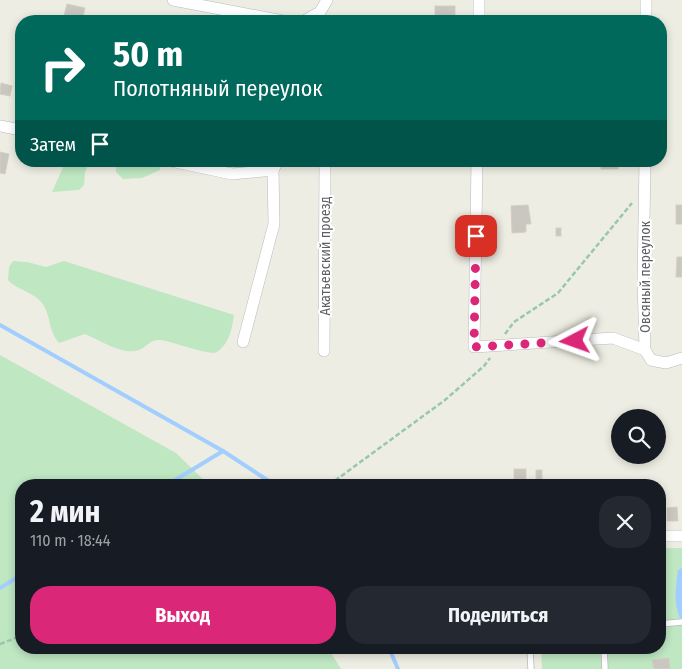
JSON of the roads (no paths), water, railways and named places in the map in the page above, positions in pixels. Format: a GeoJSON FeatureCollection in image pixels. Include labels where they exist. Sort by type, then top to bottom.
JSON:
{"type":"FeatureCollection","features":[{"type":"Feature","properties":{"kind":"street"},"geometry":{"type":"LineString","coordinates":[[173,0],[252,15]]}},
{"type":"Feature","properties":{"kind":"street"},"geometry":{"type":"LineString","coordinates":[[323,15],[327,0]]}},
{"type":"Feature","properties":{"kind":"street"},"geometry":{"type":"LineString","coordinates":[[479,0],[479,15]]}},
{"type":"Feature","properties":{"kind":"street"},"geometry":{"type":"LineString","coordinates":[[646,0],[646,15]]}},
{"type":"Feature","properties":{"kind":"street"},"geometry":{"type":"LineString","coordinates":[[0,126],[15,129]]}},
{"type":"Feature","properties":{"kind":"street"},"geometry":{"type":"LineString","coordinates":[[199,167],[232,174],[270,167]]}},
{"type":"Feature","properties":{"kind":"street"},"geometry":{"type":"LineString","coordinates":[[243,342],[274,224],[276,167]]}},
{"type":"Feature","properties":{"kind":"street","name":"Акатьевский проезд"},"geometry":{"type":"LineString","coordinates":[[324,351],[325,167]]}},
{"type":"Feature","properties":{"kind":"street"},"geometry":{"type":"LineString","coordinates":[[477,167],[474,347],[613,338],[645,350]]}},
{"type":"Feature","properties":{"kind":"street","name":"Овсяный переулок"},"geometry":{"type":"LineString","coordinates":[[645,167],[643,281],[645,350],[651,360],[666,363],[682,358]]}},
{"type":"Feature","properties":{"kind":"street"},"geometry":{"type":"LineString","coordinates":[[666,536],[682,536]]}},
{"type":"Feature","properties":{"kind":"lane"},"geometry":{"type":"LineString","coordinates":[[666,623],[682,622]]}},
{"type":"Feature","properties":{"kind":"lane"},"geometry":{"type":"LineString","coordinates":[[530,654],[531,669]]}},
{"type":"Feature","properties":{"kind":"lane"},"geometry":{"type":"LineString","coordinates":[[604,654],[605,669]]}},
{"type":"Feature","properties":{"kind":"water"},"geometry":{"type":"Polygon","coordinates":[[[682,568],[682,618],[680,618],[676,606],[676,594],[678,570],[682,568]]]}},
{"type":"Feature","properties":{"kind":"waterway"},"geometry":{"type":"LineString","coordinates":[[0,325],[223,451],[266,479]]}},
{"type":"Feature","properties":{"kind":"waterway"},"geometry":{"type":"LineString","coordinates":[[177,479],[223,451]]}},
{"type":"Feature","properties":{"kind":"waterway"},"geometry":{"type":"LineString","coordinates":[[0,588],[15,579]]}},
{"type":"Feature","properties":{"kind":"waterway"},"geometry":{"type":"LineString","coordinates":[[392,654],[398,669]]}}]}
